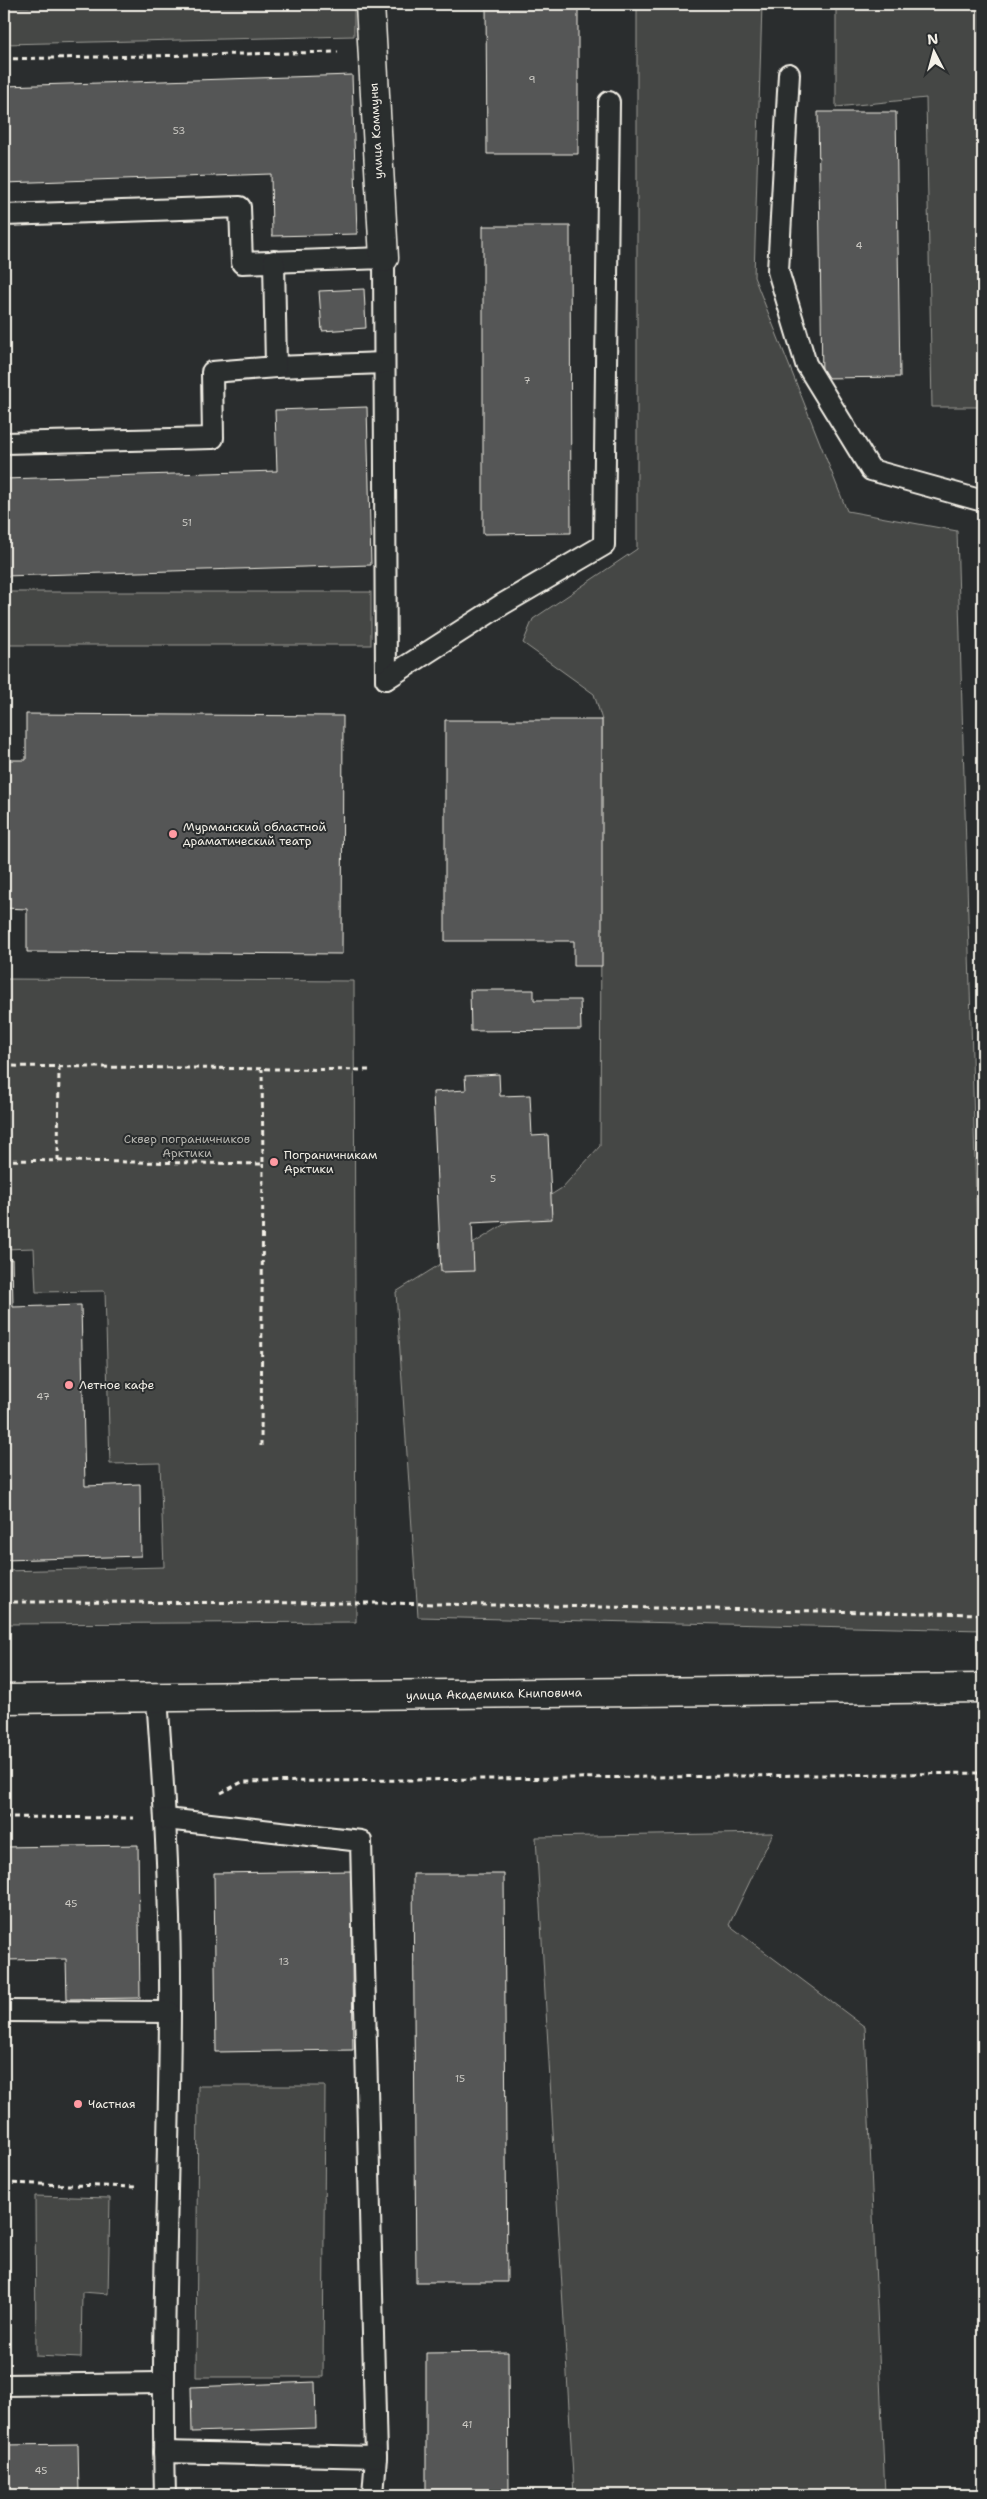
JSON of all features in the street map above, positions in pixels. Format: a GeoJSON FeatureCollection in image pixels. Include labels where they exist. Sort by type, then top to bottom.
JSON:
{"type":"FeatureCollection","features":[{"type":"Feature","properties":{"kind":"main road","name":"улица Коммуны"},"geometry":{"type":"LineString","coordinates":[[370,4],[384,258]]}},
{"type":"Feature","properties":{"kind":"main road","name":"улица Академика Книповича"},"geometry":{"type":"LineString","coordinates":[[4,1699],[983,1688]]}},
{"type":"Feature","properties":{"kind":"lane"},"geometry":{"type":"LineString","coordinates":[[790,74],[778,271],[806,364],[871,470],[983,501]]}},
{"type":"Feature","properties":{"kind":"lane"},"geometry":{"type":"LineString","coordinates":[[4,215],[240,207],[242,262],[384,258],[386,679],[503,604],[604,544],[609,102]]}},
{"type":"Feature","properties":{"kind":"lane"},"geometry":{"type":"LineString","coordinates":[[274,261],[276,367]]}},
{"type":"Feature","properties":{"kind":"lane"},"geometry":{"type":"LineString","coordinates":[[4,443],[213,438],[212,372],[276,367],[384,363]]}},
{"type":"Feature","properties":{"kind":"lane"},"geometry":{"type":"LineString","coordinates":[[157,1698],[166,1819],[170,2012],[162,2383],[165,2495]]}},
{"type":"Feature","properties":{"kind":"lane"},"geometry":{"type":"LineString","coordinates":[[166,1819],[361,1841],[376,2457],[373,2495]]}},
{"type":"Feature","properties":{"kind":"lane"},"geometry":{"type":"LineString","coordinates":[[4,2011],[170,2012]]}},
{"type":"Feature","properties":{"kind":"lane"},"geometry":{"type":"LineString","coordinates":[[4,2385],[162,2383]]}},
{"type":"Feature","properties":{"kind":"lane"},"geometry":{"type":"LineString","coordinates":[[164,2452],[376,2457]]}},
{"type":"Feature","properties":{"kind":"path"},"geometry":{"type":"LineString","coordinates":[[4,59],[372,52]]}},
{"type":"Feature","properties":{"kind":"path"},"geometry":{"type":"LineString","coordinates":[[4,1066],[372,1070]]}},
{"type":"Feature","properties":{"kind":"path"},"geometry":{"type":"LineString","coordinates":[[58,1161],[59,1067]]}},
{"type":"Feature","properties":{"kind":"path"},"geometry":{"type":"LineString","coordinates":[[261,1446],[262,1069]]}},
{"type":"Feature","properties":{"kind":"path"},"geometry":{"type":"LineString","coordinates":[[4,1160],[262,1164]]}},
{"type":"Feature","properties":{"kind":"path"},"geometry":{"type":"LineString","coordinates":[[4,1602],[383,1603],[983,1614]]}},
{"type":"Feature","properties":{"kind":"path"},"geometry":{"type":"LineString","coordinates":[[217,1795],[242,1782],[983,1773]]}},
{"type":"Feature","properties":{"kind":"path"},"geometry":{"type":"LineString","coordinates":[[4,1816],[166,1819]]}},
{"type":"Feature","properties":{"kind":"path"},"geometry":{"type":"LineString","coordinates":[[4,2183],[167,2188]]}},
{"type":"Feature","properties":{"kind":"green space"},"geometry":{"type":"Polygon","coordinates":[[[145,4],[354,4],[354,36],[4,44],[4,7],[145,4]]]}},
{"type":"Feature","properties":{"kind":"green space"},"geometry":{"type":"Polygon","coordinates":[[[637,4],[762,4],[754,277],[847,511],[957,531],[983,1443],[983,1630],[418,1617],[396,1292],[562,1188],[600,1146],[602,720],[594,694],[523,643],[533,619],[637,549],[637,4]]]}},
{"type":"Feature","properties":{"kind":"green space"},"geometry":{"type":"Polygon","coordinates":[[[836,4],[983,4],[983,407],[932,407],[926,98],[836,107],[836,4]]]}},
{"type":"Feature","properties":{"kind":"green space"},"geometry":{"type":"Polygon","coordinates":[[[4,592],[371,592],[371,645],[4,645],[4,592]]]}},
{"type":"Feature","properties":{"kind":"green space","name":"Сквер пограничников Арктики"},"geometry":{"type":"Polygon","coordinates":[[[4,979],[354,981],[356,1622],[4,1624],[4,1571],[164,1567],[160,1463],[110,1464],[105,1291],[36,1292],[34,1248],[4,1249],[4,979]]]}},
{"type":"Feature","properties":{"kind":"green space"},"geometry":{"type":"Polygon","coordinates":[[[773,1833],[729,1925],[865,2027],[885,2495],[574,2495],[536,1837],[773,1833]]]}},
{"type":"Feature","properties":{"kind":"green space"},"geometry":{"type":"Polygon","coordinates":[[[198,2086],[325,2086],[323,2377],[196,2377],[198,2086]]]}},
{"type":"Feature","properties":{"kind":"green space"},"geometry":{"type":"Polygon","coordinates":[[[35,2196],[110,2198],[108,2294],[82,2292],[81,2358],[36,2356],[35,2196]]]}},
{"type":"Feature","properties":{"kind":"green space"},"geometry":{"type":"Polygon","coordinates":[[[318,2491],[322,2495],[198,2495],[199,2494],[318,2491]]]}},
{"type":"Feature","properties":{"kind":"building"},"geometry":{"type":"Polygon","coordinates":[[[486,4],[578,4],[578,154],[487,154],[486,4]]]}},
{"type":"Feature","properties":{"kind":"building"},"geometry":{"type":"Polygon","coordinates":[[[352,75],[357,234],[272,236],[271,174],[4,183],[4,86],[352,75]]]}},
{"type":"Feature","properties":{"kind":"building"},"geometry":{"type":"Polygon","coordinates":[[[818,112],[896,112],[900,377],[822,378],[818,112]]]}},
{"type":"Feature","properties":{"kind":"building"},"geometry":{"type":"Polygon","coordinates":[[[483,226],[570,226],[571,533],[483,534],[483,226]]]}},
{"type":"Feature","properties":{"kind":"building"},"geometry":{"type":"Polygon","coordinates":[[[364,289],[366,328],[322,331],[319,291],[364,289]]]}},
{"type":"Feature","properties":{"kind":"building"},"geometry":{"type":"Polygon","coordinates":[[[367,407],[371,565],[4,576],[4,479],[277,471],[275,410],[367,407]]]}},
{"type":"Feature","properties":{"kind":"building","name":"Мурманский областной драматический театр"},"geometry":{"type":"Polygon","coordinates":[[[26,714],[343,716],[342,954],[27,952],[27,909],[4,908],[4,760],[26,760],[26,714]]]}},
{"type":"Feature","properties":{"kind":"building"},"geometry":{"type":"Polygon","coordinates":[[[445,720],[602,720],[602,966],[574,966],[574,941],[445,941],[445,720]]]}},
{"type":"Feature","properties":{"kind":"building"},"geometry":{"type":"Polygon","coordinates":[[[470,990],[534,990],[534,1000],[580,1000],[581,1030],[471,1031],[470,990]]]}},
{"type":"Feature","properties":{"kind":"building"},"geometry":{"type":"Polygon","coordinates":[[[499,1074],[500,1096],[530,1095],[532,1136],[548,1135],[552,1219],[472,1223],[474,1271],[441,1272],[433,1092],[466,1090],[465,1076],[499,1074]]]}},
{"type":"Feature","properties":{"kind":"building"},"geometry":{"type":"Polygon","coordinates":[[[12,1259],[13,1307],[81,1305],[85,1486],[140,1484],[141,1556],[4,1560],[4,1260],[12,1259]]]}},
{"type":"Feature","properties":{"kind":"building"},"geometry":{"type":"Polygon","coordinates":[[[138,1845],[140,1998],[67,1999],[66,1959],[4,1960],[4,1847],[138,1845]]]}},
{"type":"Feature","properties":{"kind":"building"},"geometry":{"type":"Polygon","coordinates":[[[351,1871],[353,2050],[216,2052],[214,1873],[351,1871]]]}},
{"type":"Feature","properties":{"kind":"building"},"geometry":{"type":"Polygon","coordinates":[[[413,1874],[504,1874],[507,2282],[416,2282],[413,1874]]]}},
{"type":"Feature","properties":{"kind":"building"},"geometry":{"type":"Polygon","coordinates":[[[508,2352],[509,2495],[426,2495],[426,2353],[508,2352]]]}},
{"type":"Feature","properties":{"kind":"building"},"geometry":{"type":"Polygon","coordinates":[[[315,2382],[316,2428],[192,2432],[191,2387],[315,2382]]]}},
{"type":"Feature","properties":{"kind":"building"},"geometry":{"type":"Polygon","coordinates":[[[78,2444],[79,2495],[4,2495],[4,2445],[78,2444]]]}},
{"type":"Feature","properties":{"kind":"place","name":"Мурманский областной драматический театр"},"geometry":{"type":"Point","coordinates":[173,834]}},
{"type":"Feature","properties":{"kind":"place","name":"Пограничникам Арктики"},"geometry":{"type":"Point","coordinates":[274,1162]}},
{"type":"Feature","properties":{"kind":"place","name":"Летное кафе"},"geometry":{"type":"Point","coordinates":[69,1385]}},
{"type":"Feature","properties":{"kind":"place","name":"Частная"},"geometry":{"type":"Point","coordinates":[78,2104]}}]}
